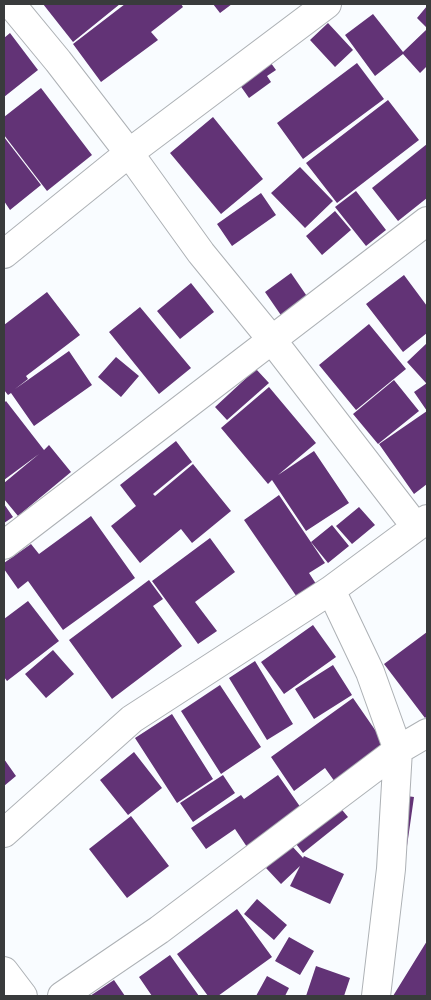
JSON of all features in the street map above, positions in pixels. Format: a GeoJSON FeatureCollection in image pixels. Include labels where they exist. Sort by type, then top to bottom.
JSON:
{"type":"FeatureCollection","features":[{"type":"Feature","properties":{"kind":"street"},"geometry":{"type":"LineString","coordinates":[[4,833],[132,719],[331,590],[421,523],[201,253],[58,61],[11,4]]}},
{"type":"Feature","properties":{"kind":"street"},"geometry":{"type":"LineString","coordinates":[[4,254],[128,153],[327,4]]}},
{"type":"Feature","properties":{"kind":"street"},"geometry":{"type":"LineString","coordinates":[[4,545],[427,221]]}},
{"type":"Feature","properties":{"kind":"street"},"geometry":{"type":"LineString","coordinates":[[331,590],[370,672],[398,750],[391,868],[376,996]]}},
{"type":"Feature","properties":{"kind":"street"},"geometry":{"type":"LineString","coordinates":[[62,996],[159,930],[398,750],[427,733]]}},
{"type":"Feature","properties":{"kind":"street"},"geometry":{"type":"LineString","coordinates":[[4,971],[23,996]]}},
{"type":"Feature","properties":{"kind":"building"},"geometry":{"type":"Polygon","coordinates":[[[43,4],[120,4],[73,42],[43,4]]]}},
{"type":"Feature","properties":{"kind":"building"},"geometry":{"type":"Polygon","coordinates":[[[125,4],[181,4],[183,7],[151,32],[158,40],[101,82],[73,44],[125,4]]]}},
{"type":"Feature","properties":{"kind":"building"},"geometry":{"type":"Polygon","coordinates":[[[213,4],[232,4],[220,13],[213,4]]]}},
{"type":"Feature","properties":{"kind":"building"},"geometry":{"type":"Polygon","coordinates":[[[427,6],[427,28],[417,18],[427,6]]]}},
{"type":"Feature","properties":{"kind":"building"},"geometry":{"type":"Polygon","coordinates":[[[373,14],[403,52],[427,31],[427,66],[420,73],[403,54],[375,76],[345,35],[373,14]]]}},
{"type":"Feature","properties":{"kind":"building"},"geometry":{"type":"Polygon","coordinates":[[[328,23],[353,50],[335,67],[310,40],[328,23]]]}},
{"type":"Feature","properties":{"kind":"building"},"geometry":{"type":"Polygon","coordinates":[[[10,33],[38,70],[4,97],[4,38],[10,33]]]}},
{"type":"Feature","properties":{"kind":"building"},"geometry":{"type":"Polygon","coordinates":[[[268,59],[276,70],[267,76],[271,82],[249,98],[237,81],[268,59]]]}},
{"type":"Feature","properties":{"kind":"building"},"geometry":{"type":"Polygon","coordinates":[[[357,63],[384,99],[303,159],[277,123],[357,63]]]}},
{"type":"Feature","properties":{"kind":"building"},"geometry":{"type":"Polygon","coordinates":[[[41,88],[92,155],[47,191],[4,135],[4,117],[41,88]]]}},
{"type":"Feature","properties":{"kind":"building"},"geometry":{"type":"Polygon","coordinates":[[[388,100],[419,140],[337,203],[306,163],[388,100]]]}},
{"type":"Feature","properties":{"kind":"building"},"geometry":{"type":"Polygon","coordinates":[[[213,117],[263,179],[221,214],[170,153],[213,117]]]}},
{"type":"Feature","properties":{"kind":"building"},"geometry":{"type":"Polygon","coordinates":[[[4,137],[41,185],[10,210],[4,201],[4,137]]]}},
{"type":"Feature","properties":{"kind":"building"},"geometry":{"type":"Polygon","coordinates":[[[427,144],[427,198],[398,221],[372,188],[427,144]]]}},
{"type":"Feature","properties":{"kind":"building"},"geometry":{"type":"Polygon","coordinates":[[[300,167],[333,201],[305,228],[271,193],[300,167]]]}},
{"type":"Feature","properties":{"kind":"building"},"geometry":{"type":"Polygon","coordinates":[[[356,191],[386,230],[366,246],[335,207],[356,191]]]}},
{"type":"Feature","properties":{"kind":"building"},"geometry":{"type":"Polygon","coordinates":[[[261,193],[276,215],[232,246],[217,224],[261,193]]]}},
{"type":"Feature","properties":{"kind":"building"},"geometry":{"type":"Polygon","coordinates":[[[335,211],[351,230],[322,255],[306,236],[335,211]]]}},
{"type":"Feature","properties":{"kind":"building"},"geometry":{"type":"Polygon","coordinates":[[[291,273],[313,305],[287,324],[265,292],[291,273]]]}},
{"type":"Feature","properties":{"kind":"building"},"geometry":{"type":"Polygon","coordinates":[[[404,275],[427,306],[427,333],[403,352],[366,304],[404,275]]]}},
{"type":"Feature","properties":{"kind":"building"},"geometry":{"type":"Polygon","coordinates":[[[191,283],[214,312],[180,339],[157,311],[191,283]]]}},
{"type":"Feature","properties":{"kind":"building"},"geometry":{"type":"Polygon","coordinates":[[[47,292],[80,335],[26,376],[28,379],[15,389],[69,351],[92,385],[34,426],[11,393],[8,395],[4,390],[4,325],[47,292]]]}},
{"type":"Feature","properties":{"kind":"building"},"geometry":{"type":"Polygon","coordinates":[[[140,307],[191,368],[159,394],[109,332],[140,307]]]}},
{"type":"Feature","properties":{"kind":"building"},"geometry":{"type":"Polygon","coordinates":[[[369,324],[406,369],[356,410],[319,365],[369,324]]]}},
{"type":"Feature","properties":{"kind":"building"},"geometry":{"type":"Polygon","coordinates":[[[427,343],[427,381],[426,383],[407,362],[427,343]]]}},
{"type":"Feature","properties":{"kind":"building"},"geometry":{"type":"Polygon","coordinates":[[[116,357],[139,376],[121,397],[98,377],[116,357]]]}},
{"type":"Feature","properties":{"kind":"building"},"geometry":{"type":"Polygon","coordinates":[[[256,369],[269,383],[227,420],[215,407],[256,369]]]}},
{"type":"Feature","properties":{"kind":"building"},"geometry":{"type":"Polygon","coordinates":[[[394,380],[419,411],[378,444],[353,414],[394,380]]]}},
{"type":"Feature","properties":{"kind":"building"},"geometry":{"type":"Polygon","coordinates":[[[427,383],[427,411],[414,392],[427,383]]]}},
{"type":"Feature","properties":{"kind":"building"},"geometry":{"type":"Polygon","coordinates":[[[269,387],[316,443],[278,475],[314,451],[349,503],[306,531],[272,480],[268,484],[221,428],[269,387]]]}},
{"type":"Feature","properties":{"kind":"building"},"geometry":{"type":"Polygon","coordinates":[[[6,401],[44,450],[49,445],[71,472],[18,516],[4,499],[4,483],[39,454],[4,480],[4,403],[6,401]]]}},
{"type":"Feature","properties":{"kind":"building"},"geometry":{"type":"Polygon","coordinates":[[[427,411],[427,484],[414,494],[379,444],[427,411]]]}},
{"type":"Feature","properties":{"kind":"building"},"geometry":{"type":"Polygon","coordinates":[[[176,441],[192,462],[153,494],[155,496],[193,464],[231,511],[192,543],[181,529],[140,563],[111,526],[136,506],[120,485],[176,441]]]}},
{"type":"Feature","properties":{"kind":"building"},"geometry":{"type":"Polygon","coordinates":[[[279,495],[325,563],[309,573],[318,587],[299,600],[244,520],[279,495]]]}},
{"type":"Feature","properties":{"kind":"building"},"geometry":{"type":"Polygon","coordinates":[[[4,504],[13,517],[4,523],[4,504]]]}},
{"type":"Feature","properties":{"kind":"building"},"geometry":{"type":"Polygon","coordinates":[[[359,507],[375,525],[352,544],[336,526],[359,507]]]}},
{"type":"Feature","properties":{"kind":"building"},"geometry":{"type":"Polygon","coordinates":[[[91,516],[135,578],[63,630],[28,581],[18,589],[4,569],[4,563],[31,544],[39,554],[91,516]]]}},
{"type":"Feature","properties":{"kind":"building"},"geometry":{"type":"Polygon","coordinates":[[[332,525],[349,546],[328,563],[311,542],[332,525]]]}},
{"type":"Feature","properties":{"kind":"building"},"geometry":{"type":"Polygon","coordinates":[[[210,538],[235,572],[195,602],[217,631],[198,644],[152,581],[210,538]]]}},
{"type":"Feature","properties":{"kind":"building"},"geometry":{"type":"Polygon","coordinates":[[[149,580],[163,599],[153,606],[182,646],[112,699],[69,640],[149,580]]]}},
{"type":"Feature","properties":{"kind":"building"},"geometry":{"type":"Polygon","coordinates":[[[28,601],[59,641],[7,681],[4,677],[4,619],[28,601]]]}},
{"type":"Feature","properties":{"kind":"building"},"geometry":{"type":"Polygon","coordinates":[[[313,625],[336,657],[284,694],[261,662],[313,625]]]}},
{"type":"Feature","properties":{"kind":"building"},"geometry":{"type":"Polygon","coordinates":[[[427,632],[427,716],[425,718],[384,664],[427,632]]]}},
{"type":"Feature","properties":{"kind":"building"},"geometry":{"type":"Polygon","coordinates":[[[53,650],[74,674],[46,698],[25,674],[53,650]]]}},
{"type":"Feature","properties":{"kind":"building"},"geometry":{"type":"Polygon","coordinates":[[[255,661],[293,724],[267,740],[229,678],[255,661]]]}},
{"type":"Feature","properties":{"kind":"building"},"geometry":{"type":"Polygon","coordinates":[[[333,665],[352,695],[314,719],[295,689],[333,665]]]}},
{"type":"Feature","properties":{"kind":"building"},"geometry":{"type":"Polygon","coordinates":[[[220,685],[261,747],[221,774],[181,711],[220,685]]]}},
{"type":"Feature","properties":{"kind":"building"},"geometry":{"type":"Polygon","coordinates":[[[353,698],[391,753],[340,789],[325,768],[294,791],[271,757],[353,698]]]}},
{"type":"Feature","properties":{"kind":"building"},"geometry":{"type":"Polygon","coordinates":[[[172,714],[213,779],[177,803],[135,738],[172,714]]]}},
{"type":"Feature","properties":{"kind":"building"},"geometry":{"type":"Polygon","coordinates":[[[134,752],[162,788],[128,815],[100,780],[134,752]]]}},
{"type":"Feature","properties":{"kind":"building"},"geometry":{"type":"Polygon","coordinates":[[[4,759],[16,776],[4,786],[4,759]]]}},
{"type":"Feature","properties":{"kind":"building"},"geometry":{"type":"Polygon","coordinates":[[[223,775],[235,793],[193,822],[180,803],[223,775]]]}},
{"type":"Feature","properties":{"kind":"building"},"geometry":{"type":"Polygon","coordinates":[[[278,775],[301,808],[251,853],[235,829],[206,849],[191,828],[241,795],[244,799],[278,775]]]}},
{"type":"Feature","properties":{"kind":"building"},"geometry":{"type":"Polygon","coordinates":[[[400,795],[414,797],[406,853],[392,851],[400,795]]]}},
{"type":"Feature","properties":{"kind":"building"},"geometry":{"type":"Polygon","coordinates":[[[338,805],[348,817],[303,853],[293,840],[338,805]]]}},
{"type":"Feature","properties":{"kind":"building"},"geometry":{"type":"Polygon","coordinates":[[[131,816],[169,866],[127,898],[89,849],[131,816]]]}},
{"type":"Feature","properties":{"kind":"building"},"geometry":{"type":"Polygon","coordinates":[[[291,845],[303,858],[304,856],[344,874],[330,904],[290,886],[300,866],[281,884],[266,868],[291,845]]]}},
{"type":"Feature","properties":{"kind":"building"},"geometry":{"type":"Polygon","coordinates":[[[257,899],[287,925],[274,940],[244,914],[257,899]]]}},
{"type":"Feature","properties":{"kind":"building"},"geometry":{"type":"Polygon","coordinates":[[[237,909],[272,957],[218,996],[208,996],[177,954],[237,909]]]}},
{"type":"Feature","properties":{"kind":"building"},"geometry":{"type":"Polygon","coordinates":[[[289,937],[314,951],[300,975],[275,961],[289,937]]]}},
{"type":"Feature","properties":{"kind":"building"},"geometry":{"type":"Polygon","coordinates":[[[427,941],[427,996],[393,996],[427,941]]]}},
{"type":"Feature","properties":{"kind":"building"},"geometry":{"type":"Polygon","coordinates":[[[170,955],[199,996],[152,996],[139,977],[170,955]]]}},
{"type":"Feature","properties":{"kind":"building"},"geometry":{"type":"Polygon","coordinates":[[[316,966],[350,978],[344,996],[306,996],[316,966]]]}},
{"type":"Feature","properties":{"kind":"building"},"geometry":{"type":"Polygon","coordinates":[[[267,976],[289,988],[285,996],[256,996],[267,976]]]}},
{"type":"Feature","properties":{"kind":"building"},"geometry":{"type":"Polygon","coordinates":[[[114,980],[125,996],[90,996],[114,980]]]}}]}
